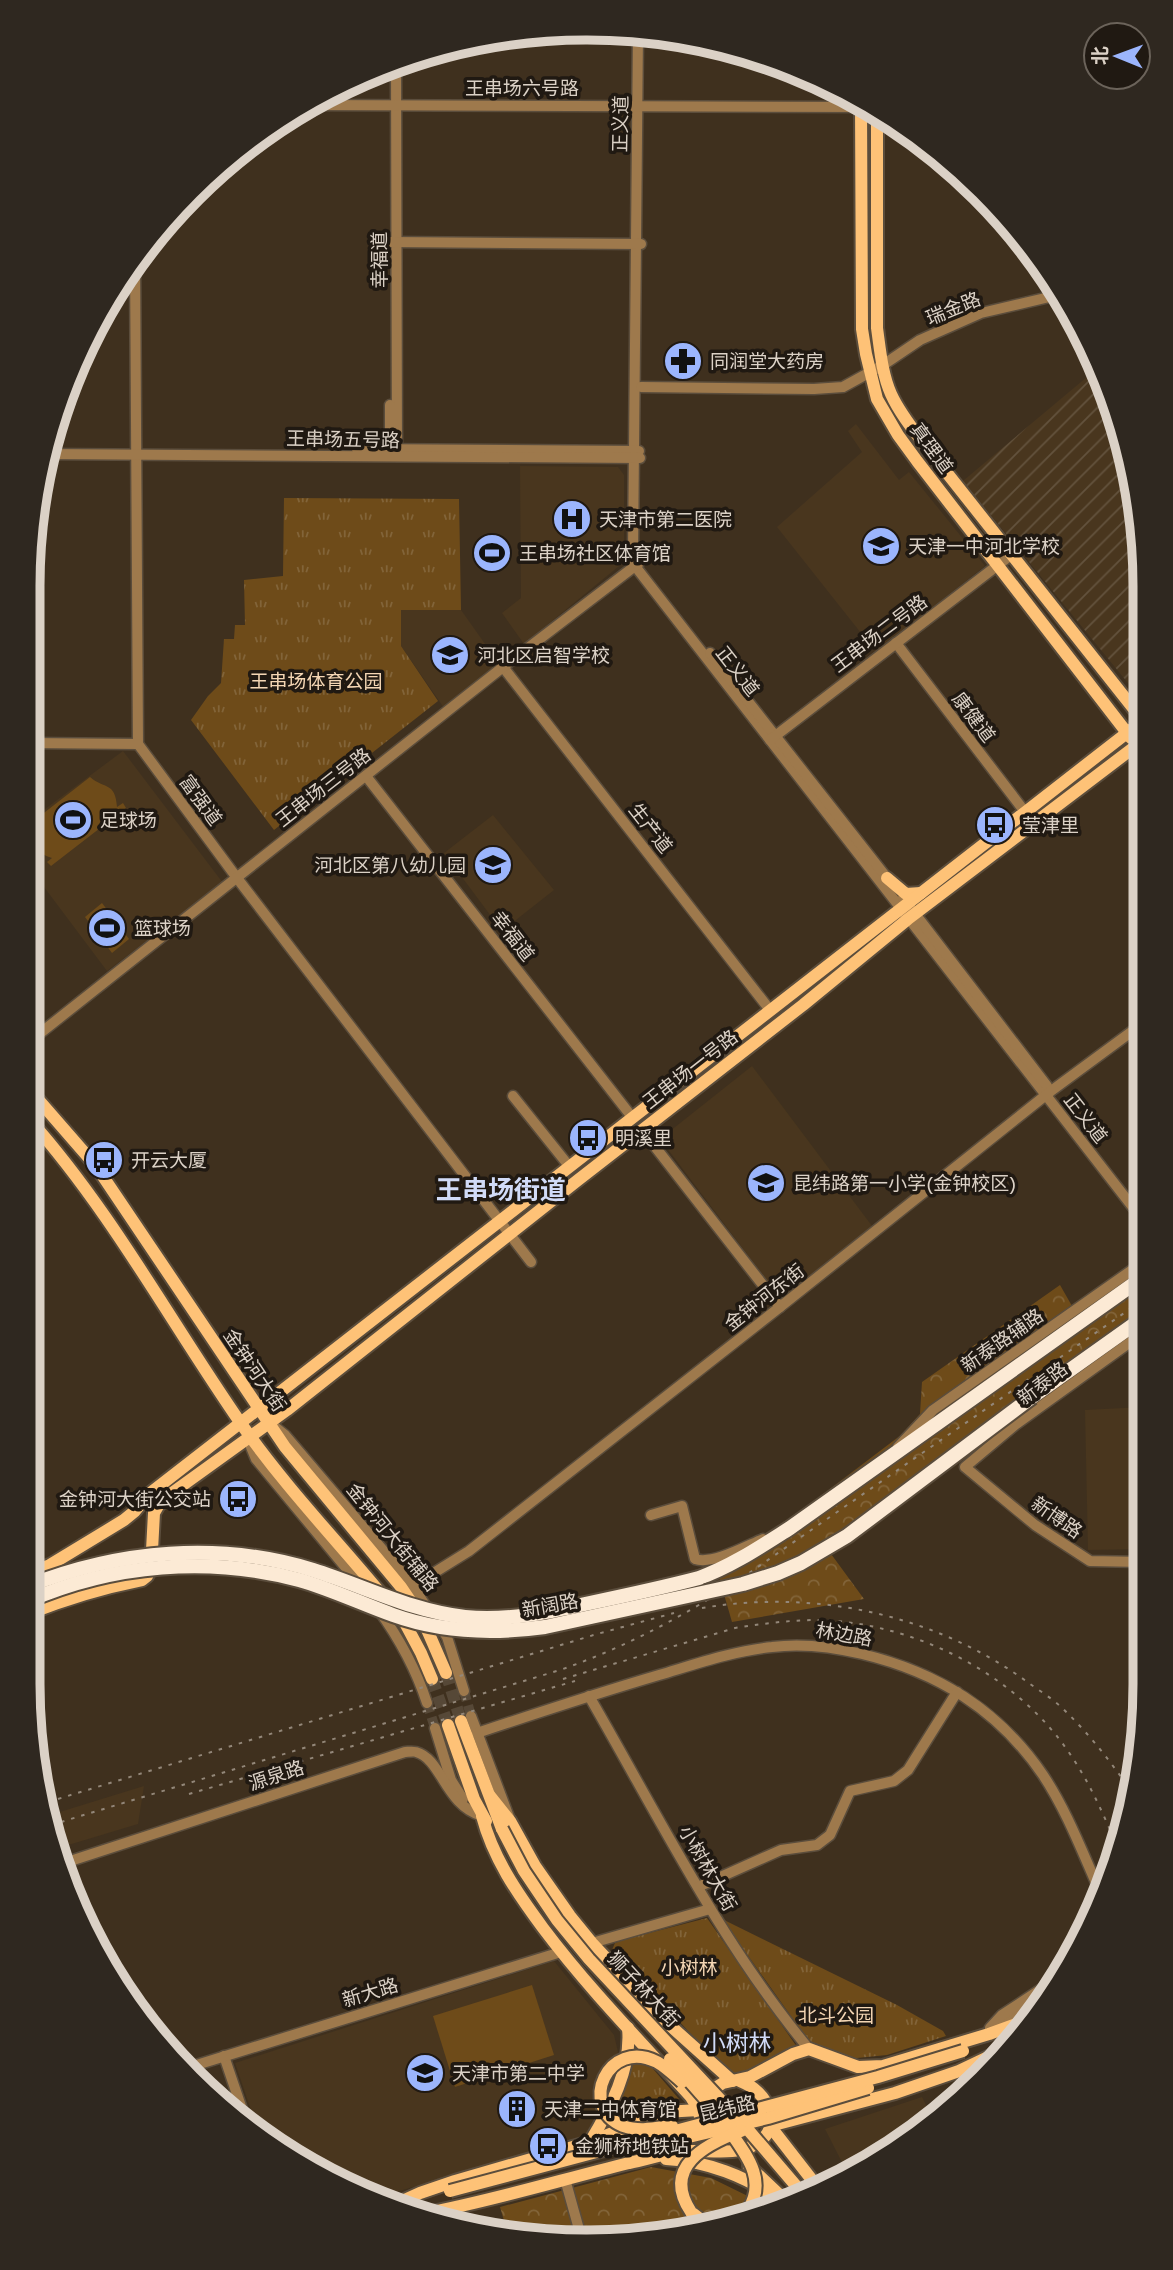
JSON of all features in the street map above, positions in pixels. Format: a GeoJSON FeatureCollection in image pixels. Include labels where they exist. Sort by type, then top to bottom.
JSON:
{"type":"FeatureCollection","features":[{"type":"Feature","properties":{"kind":"highway","name":"新阔路"},"geometry":{"type":"LineString","coordinates":[[40,1582],[71,1570],[117,1559],[198,1552],[240,1555],[315,1570],[411,1606],[451,1615],[487,1619],[539,1614],[699,1578],[747,1556],[790,1528],[1133,1284]]}},
{"type":"Feature","properties":{"kind":"highway","name":"新阔路"},"geometry":{"type":"LineString","coordinates":[[40,1596],[67,1586],[143,1569],[218,1567],[258,1571],[298,1580],[394,1615],[435,1626],[513,1632],[743,1584],[801,1563],[847,1536],[1032,1397],[1133,1326]]}},
{"type":"Feature","properties":{"kind":"main road","name":"真理道"},"geometry":{"type":"LineString","coordinates":[[863,115],[862,329],[877,399],[898,435],[1133,739]]}},
{"type":"Feature","properties":{"kind":"main road","name":"真理道"},"geometry":{"type":"LineString","coordinates":[[877,124],[877,328],[891,393],[911,426],[1133,712]]}},
{"type":"Feature","properties":{"kind":"main road","name":"王串场一号路"},"geometry":{"type":"LineString","coordinates":[[40,1609],[93,1590],[142,1580],[147,1576],[151,1569],[153,1521],[158,1506],[268,1424],[803,1005],[1025,812],[1133,728]]}},
{"type":"Feature","properties":{"kind":"main road","name":"王串场一号路"},"geometry":{"type":"LineString","coordinates":[[1109,750],[1127,733]]}},
{"type":"Feature","properties":{"kind":"main road","name":"王串场一号路"},"geometry":{"type":"LineString","coordinates":[[40,1569],[124,1520],[149,1494],[771,1010],[1133,752]]}},
{"type":"Feature","properties":{"kind":"main road"},"geometry":{"type":"LineString","coordinates":[[1119,764],[1133,753]]}},
{"type":"Feature","properties":{"kind":"main road"},"geometry":{"type":"LineString","coordinates":[[884,882],[910,895],[934,887]]}},
{"type":"Feature","properties":{"kind":"main road","name":"金钟河大街"},"geometry":{"type":"LineString","coordinates":[[40,1102],[96,1166],[285,1447],[405,1585],[446,1673]]}},
{"type":"Feature","properties":{"kind":"main road","name":"金钟河大街"},"geometry":{"type":"LineString","coordinates":[[40,1132],[92,1197],[250,1436],[405,1623],[432,1679]]}},
{"type":"Feature","properties":{"kind":"main road"},"geometry":{"type":"LineString","coordinates":[[269,1460],[269,1449],[272,1446],[285,1447]]}},
{"type":"Feature","properties":{"kind":"main road"},"geometry":{"type":"LineString","coordinates":[[442,2210],[676,2152],[743,2150],[762,2140],[769,2122],[763,2096],[750,2084],[736,2081],[666,2021],[592,1943],[502,1827],[489,1796],[466,1718]]}},
{"type":"Feature","properties":{"kind":"main road"},"geometry":{"type":"LineString","coordinates":[[441,1727],[482,1815],[488,1839],[521,1898],[561,1952],[628,2027],[691,2097],[708,2107]]}},
{"type":"Feature","properties":{"kind":"main road"},"geometry":{"type":"LineString","coordinates":[[482,1815],[502,1827]]}},
{"type":"Feature","properties":{"kind":"main road","name":"狮子林大街"},"geometry":{"type":"LineString","coordinates":[[502,1827],[533,1896],[563,1937],[708,2107],[764,2157],[792,2190]]}},
{"type":"Feature","properties":{"kind":"main road","name":"狮子林大街"},"geometry":{"type":"LineString","coordinates":[[502,1827],[524,1871],[573,1939],[744,2125],[797,2187]]}},
{"type":"Feature","properties":{"kind":"main road"},"geometry":{"type":"LineString","coordinates":[[590,2142],[602,2122],[622,2074],[628,2052],[628,2027]]}},
{"type":"Feature","properties":{"kind":"main road"},"geometry":{"type":"LineString","coordinates":[[733,2149],[703,2100],[713,2088],[758,2074],[793,2054],[809,2049],[849,2064],[868,2067],[960,2056],[1000,2040]]}},
{"type":"Feature","properties":{"kind":"main road"},"geometry":{"type":"LineString","coordinates":[[960,2056],[1000,2040]]}},
{"type":"Feature","properties":{"kind":"main road","name":"昆纬路"},"geometry":{"type":"LineString","coordinates":[[451,2195],[680,2139],[769,2122],[1000,2040]]}},
{"type":"Feature","properties":{"kind":"main road"},"geometry":{"type":"LineString","coordinates":[[960,2056],[979,2064]]}},
{"type":"Feature","properties":{"kind":"main road","name":"昆纬路"},"geometry":{"type":"LineString","coordinates":[[451,2195],[707,2122],[960,2056]]}},
{"type":"Feature","properties":{"kind":"main road"},"geometry":{"type":"LineString","coordinates":[[707,2122],[634,2129],[616,2122],[605,2110],[601,2088],[605,2074],[612,2065],[628,2057],[655,2061],[708,2107]]}},
{"type":"Feature","properties":{"kind":"main road"},"geometry":{"type":"LineString","coordinates":[[683,2083],[733,2149],[780,2194]]}},
{"type":"Feature","properties":{"kind":"main road"},"geometry":{"type":"LineString","coordinates":[[407,2199],[455,2181],[590,2142],[664,2112],[708,2107]]}},
{"type":"Feature","properties":{"kind":"main road"},"geometry":{"type":"LineString","coordinates":[[708,2107],[701,2126],[704,2135],[711,2143],[733,2149],[751,2161],[757,2184],[750,2204]]}},
{"type":"Feature","properties":{"kind":"main road"},"geometry":{"type":"LineString","coordinates":[[769,2122],[812,2180]]}},
{"type":"Feature","properties":{"kind":"main road"},"geometry":{"type":"LineString","coordinates":[[698,2218],[691,2212],[683,2197],[682,2181],[690,2161],[707,2146],[769,2122]]}},
{"type":"Feature","properties":{"kind":"main road"},"geometry":{"type":"LineString","coordinates":[[651,2158],[686,2161],[724,2171],[773,2197]]}},
{"type":"Feature","properties":{"kind":"main road"},"geometry":{"type":"LineString","coordinates":[[411,2201],[451,2195]]}},
{"type":"Feature","properties":{"kind":"main road"},"geometry":{"type":"LineString","coordinates":[[427,2206],[451,2195]]}},
{"type":"Feature","properties":{"kind":"street","name":"正义道"},"geometry":{"type":"LineString","coordinates":[[637,454],[641,43]]}},
{"type":"Feature","properties":{"kind":"street","name":"幸福道"},"geometry":{"type":"LineString","coordinates":[[393,105],[395,75]]}},
{"type":"Feature","properties":{"kind":"street","name":"幸福道"},"geometry":{"type":"LineString","coordinates":[[392,76],[393,453]]}},
{"type":"Feature","properties":{"kind":"street","name":"王串场六号路"},"geometry":{"type":"LineString","coordinates":[[329,105],[846,106]]}},
{"type":"Feature","properties":{"kind":"street"},"geometry":{"type":"LineString","coordinates":[[394,242],[639,244]]}},
{"type":"Feature","properties":{"kind":"street","name":"正义道"},"geometry":{"type":"LineString","coordinates":[[639,244],[640,387],[633,553],[638,564],[1049,1093],[1133,1197]]}},
{"type":"Feature","properties":{"kind":"street"},"geometry":{"type":"LineString","coordinates":[[40,743],[138,744],[135,279]]}},
{"type":"Feature","properties":{"kind":"street","name":"瑞金路"},"geometry":{"type":"LineString","coordinates":[[870,374],[920,341],[981,313],[1050,297]]}},
{"type":"Feature","properties":{"kind":"street"},"geometry":{"type":"LineString","coordinates":[[640,387],[814,389],[843,387],[870,374]]}},
{"type":"Feature","properties":{"kind":"street","name":"王串场五号路"},"geometry":{"type":"LineString","coordinates":[[58,448],[637,454]]}},
{"type":"Feature","properties":{"kind":"street","name":"王串场五号路"},"geometry":{"type":"LineString","coordinates":[[57,454],[135,451]]}},
{"type":"Feature","properties":{"kind":"street"},"geometry":{"type":"LineString","coordinates":[[610,457],[627,466],[637,482]]}},
{"type":"Feature","properties":{"kind":"street","name":"王串场二号路"},"geometry":{"type":"LineString","coordinates":[[772,738],[1011,555]]}},
{"type":"Feature","properties":{"kind":"street","name":"王串场三号路"},"geometry":{"type":"LineString","coordinates":[[40,1033],[503,667],[638,564]]}},
{"type":"Feature","properties":{"kind":"street","name":"康健道"},"geometry":{"type":"LineString","coordinates":[[896,643],[1025,812]]}},
{"type":"Feature","properties":{"kind":"street","name":"生产道"},"geometry":{"type":"LineString","coordinates":[[503,667],[771,1010]]}},
{"type":"Feature","properties":{"kind":"street","name":"富强道"},"geometry":{"type":"LineString","coordinates":[[138,744],[237,878],[531,1262]]}},
{"type":"Feature","properties":{"kind":"street","name":"幸福道"},"geometry":{"type":"LineString","coordinates":[[366,776],[632,1117]]}},
{"type":"Feature","properties":{"kind":"street"},"geometry":{"type":"LineString","coordinates":[[884,882],[908,911],[920,904],[943,898]]}},
{"type":"Feature","properties":{"kind":"street","name":"金钟河东街"},"geometry":{"type":"LineString","coordinates":[[405,1585],[432,1574],[469,1550],[1049,1093],[1133,1031]]}},
{"type":"Feature","properties":{"kind":"street","name":"正义道"},"geometry":{"type":"LineString","coordinates":[[1049,1093],[1133,1207]]}},
{"type":"Feature","properties":{"kind":"street"},"geometry":{"type":"LineString","coordinates":[[513,1096],[569,1166]]}},
{"type":"Feature","properties":{"kind":"street"},"geometry":{"type":"LineString","coordinates":[[642,1130],[780,1307]]}},
{"type":"Feature","properties":{"kind":"street","name":"新泰路辅路"},"geometry":{"type":"LineString","coordinates":[[890,1457],[907,1435],[933,1410],[1133,1269]]}},
{"type":"Feature","properties":{"kind":"street","name":"新泰路"},"geometry":{"type":"LineString","coordinates":[[965,1467],[1015,1425],[1133,1340]]}},
{"type":"Feature","properties":{"kind":"street","name":"金钟河大街辅路"},"geometry":{"type":"LineString","coordinates":[[268,1424],[285,1436],[447,1637],[464,1691]]}},
{"type":"Feature","properties":{"kind":"street"},"geometry":{"type":"LineString","coordinates":[[250,1436],[256,1459],[352,1573],[392,1629],[418,1674],[427,1703]]}},
{"type":"Feature","properties":{"kind":"street","name":"新博路"},"geometry":{"type":"LineString","coordinates":[[965,1467],[1035,1525],[1090,1561],[1133,1562]]}},
{"type":"Feature","properties":{"kind":"street"},"geometry":{"type":"LineString","coordinates":[[652,1515],[682,1506],[695,1559],[701,1561],[713,1560],[790,1528]]}},
{"type":"Feature","properties":{"kind":"street","name":"林边路"},"geometry":{"type":"LineString","coordinates":[[477,1733],[589,1696],[747,1650],[802,1645],[845,1650],[901,1664],[940,1681],[997,1722],[1043,1774],[1095,1882]]}},
{"type":"Feature","properties":{"kind":"street"},"geometry":{"type":"LineString","coordinates":[[698,1886],[780,1850],[817,1845],[824,1840],[830,1835],[850,1791],[894,1780],[908,1770],[957,1692]]}},
{"type":"Feature","properties":{"kind":"street","name":"小树林大街"},"geometry":{"type":"LineString","coordinates":[[589,1696],[710,1909],[769,1998],[809,2049]]}},
{"type":"Feature","properties":{"kind":"street"},"geometry":{"type":"LineString","coordinates":[[466,1718],[477,1733],[502,1827]]}},
{"type":"Feature","properties":{"kind":"street","name":"源泉路"},"geometry":{"type":"LineString","coordinates":[[70,1861],[405,1752],[416,1751],[425,1758],[460,1804],[471,1812],[482,1815]]}},
{"type":"Feature","properties":{"kind":"street"},"geometry":{"type":"LineString","coordinates":[[592,1943],[710,1909]]}},
{"type":"Feature","properties":{"kind":"street","name":"新大路"},"geometry":{"type":"LineString","coordinates":[[196,2065],[561,1952]]}},
{"type":"Feature","properties":{"kind":"street"},"geometry":{"type":"LineString","coordinates":[[1000,2040],[1002,2015],[1038,1991]]}},
{"type":"Feature","properties":{"kind":"street"},"geometry":{"type":"LineString","coordinates":[[224,2056],[241,2106]]}},
{"type":"Feature","properties":{"kind":"street"},"geometry":{"type":"LineString","coordinates":[[565,2179],[579,2230]]}},
{"type":"Feature","properties":{"kind":"shaded area"},"geometry":{"type":"Polygon","coordinates":[[[1090,375],[1114,445],[1128,515],[1132,551],[1133,689],[963,481],[1090,375]]]}},
{"type":"Feature","properties":{"kind":"shaded area","name":"天津一中河北学校"},"geometry":{"type":"Polygon","coordinates":[[[856,424],[899,480],[909,472],[985,566],[876,652],[777,527],[862,452],[848,431],[856,424]]]}},
{"type":"Feature","properties":{"kind":"shaded area","name":"天津市第二医院"},"geometry":{"type":"Polygon","coordinates":[[[520,466],[618,467],[624,475],[624,562],[524,644],[502,613],[521,598],[520,466]]]}},
{"type":"Feature","properties":{"kind":"shaded area","name":"河北区启智学校"},"geometry":{"type":"Polygon","coordinates":[[[401,610],[461,610],[500,665],[444,708],[401,646],[401,610]]]}},
{"type":"Feature","properties":{"kind":"shaded area"},"geometry":{"type":"Polygon","coordinates":[[[123,751],[223,883],[107,971],[40,882],[40,813],[123,751]]]}},
{"type":"Feature","properties":{"kind":"shaded area","name":"河北区第八幼儿园"},"geometry":{"type":"Polygon","coordinates":[[[493,815],[554,890],[502,931],[444,853],[493,815]]]}},
{"type":"Feature","properties":{"kind":"shaded area","name":"昆纬路第一小学(金钟校区)"},"geometry":{"type":"Polygon","coordinates":[[[752,1066],[872,1226],[781,1299],[660,1139],[752,1066]]]}},
{"type":"Feature","properties":{"kind":"shaded area"},"geometry":{"type":"Polygon","coordinates":[[[1133,1408],[1133,1549],[1088,1550],[1085,1410],[1133,1408]]]}},
{"type":"Feature","properties":{"kind":"shaded area"},"geometry":{"type":"Polygon","coordinates":[[[144,1786],[138,1824],[65,1846],[56,1813],[144,1786]]]}},
{"type":"Feature","properties":{"kind":"shaded area","name":"天津市第二中学"},"geometry":{"type":"Polygon","coordinates":[[[554,1961],[614,2035],[618,2052],[600,2112],[586,2135],[391,2193],[313,2157],[253,2116],[235,2063],[554,1961]]]}},
{"type":"Feature","properties":{"kind":"shaded area"},"geometry":{"type":"Polygon","coordinates":[[[922,2097],[928,2109],[890,2138],[844,2165],[825,2129],[922,2097]]]}},
{"type":"Feature","properties":{"kind":"green space","name":"王串场体育公园"},"geometry":{"type":"Polygon","coordinates":[[[284,498],[459,499],[461,610],[401,610],[401,646],[438,701],[274,830],[191,720],[221,683],[224,639],[234,639],[235,625],[245,625],[244,580],[283,576],[284,498]]]}},
{"type":"Feature","properties":{"kind":"green space"},"geometry":{"type":"Polygon","coordinates":[[[90,777],[112,790],[117,807],[123,803],[126,808],[51,866],[47,862],[52,858],[40,851],[40,816],[90,777]]]}},
{"type":"Feature","properties":{"kind":"green space","name":"篮球场"},"geometry":{"type":"Polygon","coordinates":[[[102,903],[129,939],[112,953],[85,917],[102,903]]]}},
{"type":"Feature","properties":{"kind":"green space"},"geometry":{"type":"Polygon","coordinates":[[[1060,1285],[1084,1327],[1133,1294],[1133,1318],[823,1543],[864,1599],[732,1622],[719,1577],[901,1435],[920,1414],[922,1382],[1060,1285]]]}},
{"type":"Feature","properties":{"kind":"green space","name":"小树林"},"geometry":{"type":"Polygon","coordinates":[[[707,1918],[797,2047],[735,2076],[691,2034],[612,1950],[615,1943],[626,1939],[707,1918]]]}},
{"type":"Feature","properties":{"kind":"green space","name":"北斗公园"},"geometry":{"type":"Polygon","coordinates":[[[722,1919],[897,2005],[943,2031],[946,2036],[887,2055],[847,2059],[810,2043],[722,1919]]]}},
{"type":"Feature","properties":{"kind":"green space"},"geometry":{"type":"Polygon","coordinates":[[[532,1985],[554,2055],[455,2087],[433,2016],[532,1985]]]}},
{"type":"Feature","properties":{"kind":"green space"},"geometry":{"type":"Polygon","coordinates":[[[635,2048],[679,2099],[603,2130],[630,2066],[635,2048]]]}},
{"type":"Feature","properties":{"kind":"green space"},"geometry":{"type":"Polygon","coordinates":[[[651,2167],[711,2178],[759,2202],[658,2225],[586,2230],[505,2223],[500,2207],[651,2167]]]}},
{"type":"Feature","properties":{"kind":"tunnel"},"geometry":{"type":"LineString","coordinates":[[446,1673],[461,1721]]}},
{"type":"Feature","properties":{"kind":"tunnel"},"geometry":{"type":"LineString","coordinates":[[432,1679],[448,1725]]}},
{"type":"Feature","properties":{"kind":"tunnel"},"geometry":{"type":"LineString","coordinates":[[464,1691],[471,1716]]}},
{"type":"Feature","properties":{"kind":"tunnel"},"geometry":{"type":"LineString","coordinates":[[427,1703],[435,1728]]}},
{"type":"Feature","properties":{"kind":"railway"},"geometry":{"type":"LineString","coordinates":[[58,1823],[560,1670],[635,1639],[683,1614],[752,1571],[1133,1307]]}},
{"type":"Feature","properties":{"kind":"railway"},"geometry":{"type":"LineString","coordinates":[[702,1608],[787,1602],[830,1605],[912,1623],[952,1639],[990,1658],[1056,1703],[1089,1736],[1124,1781]]}},
{"type":"Feature","properties":{"kind":"railway"},"geometry":{"type":"LineString","coordinates":[[53,1800],[597,1634],[674,1613]]}},
{"type":"Feature","properties":{"kind":"railway"},"geometry":{"type":"LineString","coordinates":[[563,1679],[735,1628],[760,1624],[823,1620],[870,1626],[903,1634],[968,1662],[1025,1702],[1070,1754],[1111,1834]]}},
{"type":"Feature","properties":{"kind":"railway"},"geometry":{"type":"LineString","coordinates":[[189,1794],[575,1681]]}},
{"type":"Feature","properties":{"kind":"place","name":"同润堂大药房"},"geometry":{"type":"Point","coordinates":[683,361]}},
{"type":"Feature","properties":{"kind":"place","name":"天津市第二医院"},"geometry":{"type":"Point","coordinates":[572,519]}},
{"type":"Feature","properties":{"kind":"place","name":"天津一中河北学校"},"geometry":{"type":"Point","coordinates":[881,546]}},
{"type":"Feature","properties":{"kind":"place","name":"王串场社区体育馆"},"geometry":{"type":"Point","coordinates":[492,553]}},
{"type":"Feature","properties":{"kind":"place","name":"河北区启智学校"},"geometry":{"type":"Point","coordinates":[450,655]}},
{"type":"Feature","properties":{"kind":"place","name":"足球场"},"geometry":{"type":"Point","coordinates":[73,820]}},
{"type":"Feature","properties":{"kind":"place","name":"莹津里"},"geometry":{"type":"Point","coordinates":[995,825]}},
{"type":"Feature","properties":{"kind":"place","name":"河北区第八幼儿园"},"geometry":{"type":"Point","coordinates":[493,865]}},
{"type":"Feature","properties":{"kind":"place","name":"篮球场"},"geometry":{"type":"Point","coordinates":[107,928]}},
{"type":"Feature","properties":{"kind":"place","name":"明溪里"},"geometry":{"type":"Point","coordinates":[588,1138]}},
{"type":"Feature","properties":{"kind":"place","name":"开云大厦"},"geometry":{"type":"Point","coordinates":[104,1160]}},
{"type":"Feature","properties":{"kind":"place","name":"昆纬路第一小学(金钟校区)"},"geometry":{"type":"Point","coordinates":[766,1183]}},
{"type":"Feature","properties":{"kind":"place","name":"金钟河大街公交站"},"geometry":{"type":"Point","coordinates":[238,1499]}},
{"type":"Feature","properties":{"kind":"place","name":"天津市第二中学"},"geometry":{"type":"Point","coordinates":[425,2073]}},
{"type":"Feature","properties":{"kind":"place","name":"天津二中体育馆"},"geometry":{"type":"Point","coordinates":[517,2109]}},
{"type":"Feature","properties":{"kind":"place","name":"金狮桥地铁站"},"geometry":{"type":"Point","coordinates":[548,2146]}},
{"type":"Feature","properties":{"kind":"district","name":"王串场街道"},"geometry":{"type":"Point","coordinates":[501,1190]}},
{"type":"Feature","properties":{"kind":"district","name":"小树林"},"geometry":{"type":"Point","coordinates":[737,2043]}}]}
